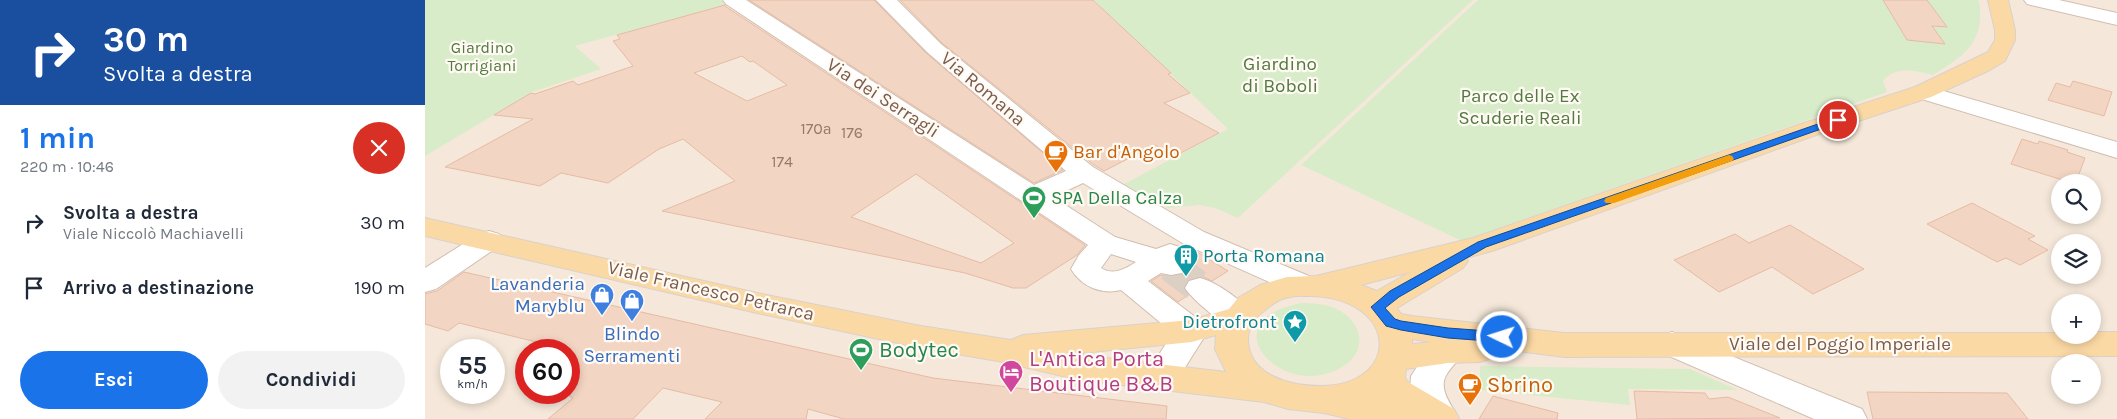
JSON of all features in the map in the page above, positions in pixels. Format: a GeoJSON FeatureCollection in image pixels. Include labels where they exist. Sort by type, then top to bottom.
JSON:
{"type":"FeatureCollection","features":[{"type":"Feature","properties":{"kind":"main road"},"geometry":{"type":"LineString","coordinates":[[1405,419],[1347,404],[1293,397],[1267,389],[1251,378],[1236,361],[1231,336],[1238,318],[1265,295],[1281,289],[1311,286],[1482,245],[1807,130],[1923,92],[1982,65],[1997,56],[2005,40],[2005,30],[1998,0]]}},
{"type":"Feature","properties":{"kind":"main road","name":"Viale Francesco Petrarca"},"geometry":{"type":"LineString","coordinates":[[425,227],[757,302],[921,337],[998,349],[1080,368],[1267,389]]}},
{"type":"Feature","properties":{"kind":"main road"},"geometry":{"type":"LineString","coordinates":[[1384,315],[1395,294],[1482,245]]}},
{"type":"Feature","properties":{"kind":"main road"},"geometry":{"type":"LineString","coordinates":[[1311,286],[1337,288],[1354,293],[1384,315],[1397,343],[1388,380],[1396,391],[1441,419]]}},
{"type":"Feature","properties":{"kind":"main road","name":"Viale del Poggio Imperiale"},"geometry":{"type":"LineString","coordinates":[[1384,315],[1439,332],[1520,338],[1564,344],[2117,344]]}},
{"type":"Feature","properties":{"kind":"main road","name":"Viale Francesco Petrarca"},"geometry":{"type":"LineString","coordinates":[[998,349],[1192,331],[1238,318]]}},
{"type":"Feature","properties":{"kind":"main road","name":"Viale del Poggio Imperiale"},"geometry":{"type":"LineString","coordinates":[[1391,364],[1448,351],[1524,350],[1564,344]]}},
{"type":"Feature","properties":{"kind":"main road"},"geometry":{"type":"LineString","coordinates":[[1321,400],[1351,396],[1369,389],[1381,380],[1391,364]]}},
{"type":"Feature","properties":{"kind":"street","name":"Via dei Serragli"},"geometry":{"type":"LineString","coordinates":[[733,0],[1105,243],[1165,263]]}},
{"type":"Feature","properties":{"kind":"street","name":"Via Romana"},"geometry":{"type":"LineString","coordinates":[[886,0],[935,48],[1084,173],[1195,238],[1311,286]]}},
{"type":"Feature","properties":{"kind":"street"},"geometry":{"type":"LineString","coordinates":[[2034,0],[2117,19]]}},
{"type":"Feature","properties":{"kind":"street"},"geometry":{"type":"LineString","coordinates":[[1923,92],[2117,150]]}},
{"type":"Feature","properties":{"kind":"street"},"geometry":{"type":"LineString","coordinates":[[1034,195],[1084,173]]}},
{"type":"Feature","properties":{"kind":"street"},"geometry":{"type":"LineString","coordinates":[[1105,243],[1087,267],[1087,272],[1112,282],[1127,280],[1165,263],[1195,238]]}},
{"type":"Feature","properties":{"kind":"street"},"geometry":{"type":"LineString","coordinates":[[425,282],[489,240]]}},
{"type":"Feature","properties":{"kind":"street"},"geometry":{"type":"LineString","coordinates":[[1127,280],[1192,331],[1174,356],[1163,376]]}},
{"type":"Feature","properties":{"kind":"street"},"geometry":{"type":"LineString","coordinates":[[1201,288],[1238,318]]}},
{"type":"Feature","properties":{"kind":"street"},"geometry":{"type":"LineString","coordinates":[[1672,344],[1849,419]]}},
{"type":"Feature","properties":{"kind":"street"},"geometry":{"type":"LineString","coordinates":[[1441,419],[1430,401],[1425,388],[1431,369],[1448,351]]}},
{"type":"Feature","properties":{"kind":"shaded area"},"geometry":{"type":"Polygon","coordinates":[[[425,0],[2117,0],[2117,419],[425,419],[425,0]]]}},
{"type":"Feature","properties":{"kind":"green space","name":"Giardino Torrigiani"},"geometry":{"type":"Polygon","coordinates":[[[425,0],[720,0],[728,4],[575,46],[601,69],[532,92],[425,156],[425,0]]]}},
{"type":"Feature","properties":{"kind":"green space","name":"Giardino di Boboli"},"geometry":{"type":"Polygon","coordinates":[[[1094,0],[1473,0],[1238,218],[1215,208],[1200,205],[1168,208],[1124,184],[1228,129],[1094,0]]]}},
{"type":"Feature","properties":{"kind":"green space","name":"Parco delle Ex Scuderie Reali"},"geometry":{"type":"Polygon","coordinates":[[[1478,0],[1978,0],[1980,19],[1975,38],[1970,46],[1957,59],[1933,75],[1907,70],[1894,73],[1883,81],[1887,92],[1462,241],[1301,165],[1478,0]]]}},
{"type":"Feature","properties":{"kind":"green space"},"geometry":{"type":"Polygon","coordinates":[[[1302,303],[1332,307],[1350,318],[1356,326],[1359,334],[1357,352],[1342,367],[1319,375],[1297,375],[1278,367],[1264,355],[1257,340],[1259,325],[1274,312],[1302,303]]]}},
{"type":"Feature","properties":{"kind":"green space"},"geometry":{"type":"Polygon","coordinates":[[[1480,366],[1690,369],[1738,390],[1628,389],[1630,405],[1480,390],[1480,366]]]}},
{"type":"Feature","properties":{"kind":"building"},"geometry":{"type":"Polygon","coordinates":[[[749,0],[874,0],[926,53],[1063,170],[1034,183],[749,0]]]}},
{"type":"Feature","properties":{"kind":"building"},"geometry":{"type":"Polygon","coordinates":[[[900,0],[1093,0],[1171,73],[1168,74],[1190,93],[1164,103],[1219,133],[1175,156],[1155,145],[1104,171],[942,43],[900,0]]]}},
{"type":"Feature","properties":{"kind":"building"},"geometry":{"type":"Polygon","coordinates":[[[1883,0],[1927,0],[1947,27],[1932,26],[1945,44],[1907,40],[1883,0]]]}},
{"type":"Feature","properties":{"kind":"building"},"geometry":{"type":"Polygon","coordinates":[[[725,5],[1085,245],[1077,255],[1026,288],[1013,288],[965,273],[662,211],[735,181],[683,139],[659,149],[608,183],[561,173],[540,186],[445,167],[533,119],[494,115],[531,93],[535,94],[573,81],[578,85],[633,66],[613,41],[620,39],[617,35],[725,5]],[[742,56],[694,73],[747,101],[787,85],[753,61],[750,62],[742,56]],[[916,174],[851,217],[981,263],[1014,243],[916,174]]]}},
{"type":"Feature","properties":{"kind":"building"},"geometry":{"type":"Polygon","coordinates":[[[2073,81],[2112,92],[2104,116],[2048,100],[2056,83],[2070,87],[2073,81]]]}},
{"type":"Feature","properties":{"kind":"building"},"geometry":{"type":"Polygon","coordinates":[[[2022,139],[2038,144],[2039,141],[2068,150],[2067,152],[2085,158],[2079,174],[2051,174],[2051,176],[2011,164],[2022,139]]]}},
{"type":"Feature","properties":{"kind":"building"},"geometry":{"type":"Polygon","coordinates":[[[1972,203],[2035,236],[2028,239],[2048,250],[2020,265],[2006,258],[1997,262],[1927,224],[1972,203]]]}},
{"type":"Feature","properties":{"kind":"building"},"geometry":{"type":"Polygon","coordinates":[[[1790,225],[1864,269],[1813,294],[1772,267],[1719,292],[1674,260],[1735,234],[1749,243],[1790,225]]]}},
{"type":"Feature","properties":{"kind":"building","name":"Porta Romana"},"geometry":{"type":"Polygon","coordinates":[[[1197,252],[1228,271],[1212,281],[1201,276],[1189,279],[1183,287],[1188,295],[1178,302],[1151,281],[1161,275],[1171,277],[1182,275],[1188,267],[1184,259],[1197,252]]]}},
{"type":"Feature","properties":{"kind":"building"},"geometry":{"type":"Polygon","coordinates":[[[464,272],[933,378],[1167,406],[1166,419],[844,419],[808,409],[806,419],[705,419],[722,402],[663,388],[633,419],[548,419],[566,404],[580,404],[580,339],[524,339],[459,323],[448,331],[425,324],[425,294],[437,291],[464,272]]]}},
{"type":"Feature","properties":{"kind":"building"},"geometry":{"type":"Polygon","coordinates":[[[1634,391],[1705,393],[1709,399],[1728,397],[1780,418],[1637,419],[1634,391]]]}},
{"type":"Feature","properties":{"kind":"building"},"geometry":{"type":"Polygon","coordinates":[[[1867,392],[2007,393],[2028,419],[1873,419],[1867,392]]]}},
{"type":"Feature","properties":{"kind":"building"},"geometry":{"type":"Polygon","coordinates":[[[1493,396],[1558,413],[1557,419],[1479,419],[1493,396]]]}},
{"type":"Feature","properties":{"kind":"tunnel"},"geometry":{"type":"LineString","coordinates":[[1171,266],[1200,288]]}},
{"type":"Feature","properties":{"kind":"slow traffic"},"geometry":{"type":"LineString","coordinates":[[1610,201],[1729,159]]}},
{"type":"Feature","properties":{"kind":"place","name":"Bar d'Angolo"},"geometry":{"type":"Point","coordinates":[1056,173]}},
{"type":"Feature","properties":{"kind":"place","name":"SPA Della Calza"},"geometry":{"type":"Point","coordinates":[1034,219]}},
{"type":"Feature","properties":{"kind":"place","name":"Porta Romana"},"geometry":{"type":"Point","coordinates":[1186,277]}},
{"type":"Feature","properties":{"kind":"place","name":"Lavanderia Maryblu"},"geometry":{"type":"Point","coordinates":[602,316]}},
{"type":"Feature","properties":{"kind":"place","name":"Blindo Serramenti"},"geometry":{"type":"Point","coordinates":[632,322]}},
{"type":"Feature","properties":{"kind":"place","name":"Dietrofront"},"geometry":{"type":"Point","coordinates":[1295,343]}},
{"type":"Feature","properties":{"kind":"place","name":"Bodytec"},"geometry":{"type":"Point","coordinates":[861,371]}},
{"type":"Feature","properties":{"kind":"place","name":"L'Antica Porta Boutique B&B"},"geometry":{"type":"Point","coordinates":[1011,393]}},
{"type":"Feature","properties":{"kind":"place","name":"Sbrino"},"geometry":{"type":"Point","coordinates":[1470,406]}},
{"type":"Feature","properties":{"kind":"route"},"geometry":{"type":"LineString","coordinates":[[1502,337],[1430,331],[1401,325],[1391,322],[1377,307],[1395,294],[1482,245],[1838,120]]}}]}
